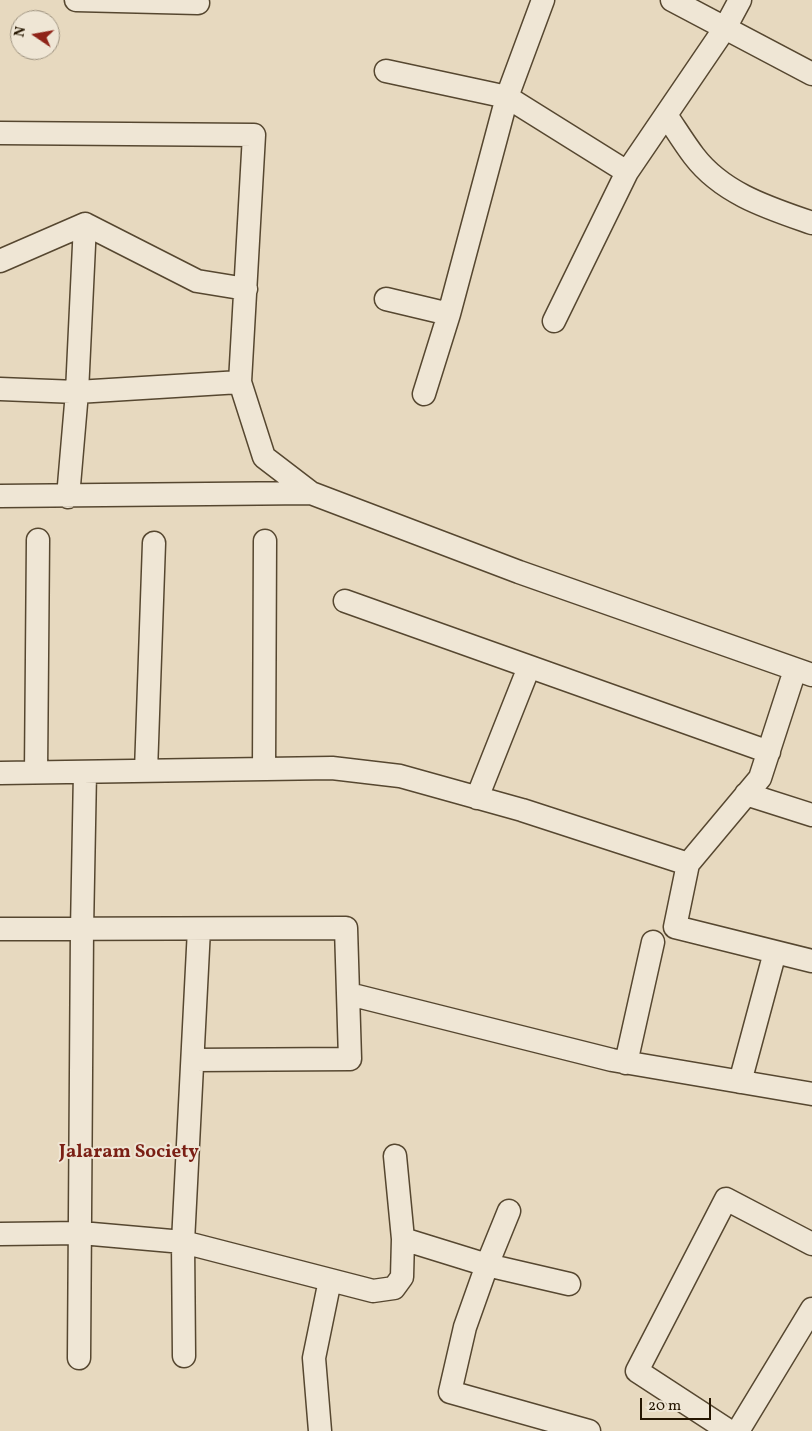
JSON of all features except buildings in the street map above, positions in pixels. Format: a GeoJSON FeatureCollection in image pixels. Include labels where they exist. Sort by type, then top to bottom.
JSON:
{"type":"FeatureCollection","features":[{"type":"Feature","properties":{"kind":"street"},"geometry":{"type":"LineString","coordinates":[[76,0],[198,3]]}},
{"type":"Feature","properties":{"kind":"street"},"geometry":{"type":"LineString","coordinates":[[424,394],[449,314],[507,97],[542,0]]}},
{"type":"Feature","properties":{"kind":"street"},"geometry":{"type":"LineString","coordinates":[[672,0],[812,74]]}},
{"type":"Feature","properties":{"kind":"street"},"geometry":{"type":"LineString","coordinates":[[554,321],[627,172],[725,28],[740,0]]}},
{"type":"Feature","properties":{"kind":"street"},"geometry":{"type":"LineString","coordinates":[[386,71],[507,97],[627,172]]}},
{"type":"Feature","properties":{"kind":"street"},"geometry":{"type":"LineString","coordinates":[[666,115],[695,157],[724,185],[757,203],[812,223]]}},
{"type":"Feature","properties":{"kind":"street"},"geometry":{"type":"LineString","coordinates":[[0,132],[254,135],[240,382],[264,457],[311,493],[519,572],[804,673],[769,752],[760,778],[688,864],[675,927],[812,961]]}},
{"type":"Feature","properties":{"kind":"street"},"geometry":{"type":"LineString","coordinates":[[85,224],[198,281],[246,289]]}},
{"type":"Feature","properties":{"kind":"street"},"geometry":{"type":"LineString","coordinates":[[0,261],[85,224]]}},
{"type":"Feature","properties":{"kind":"street"},"geometry":{"type":"LineString","coordinates":[[68,497],[77,392],[85,224]]}},
{"type":"Feature","properties":{"kind":"street"},"geometry":{"type":"LineString","coordinates":[[386,299],[449,314]]}},
{"type":"Feature","properties":{"kind":"street"},"geometry":{"type":"LineString","coordinates":[[0,388],[77,392],[240,382]]}},
{"type":"Feature","properties":{"kind":"street"},"geometry":{"type":"LineString","coordinates":[[0,496],[68,497],[311,493]]}},
{"type":"Feature","properties":{"kind":"street"},"geometry":{"type":"LineString","coordinates":[[36,772],[38,540]]}},
{"type":"Feature","properties":{"kind":"street"},"geometry":{"type":"LineString","coordinates":[[264,769],[265,541]]}},
{"type":"Feature","properties":{"kind":"street"},"geometry":{"type":"LineString","coordinates":[[146,771],[154,543]]}},
{"type":"Feature","properties":{"kind":"street"},"geometry":{"type":"LineString","coordinates":[[345,601],[769,752]]}},
{"type":"Feature","properties":{"kind":"street"},"geometry":{"type":"LineString","coordinates":[[477,798],[529,666]]}},
{"type":"Feature","properties":{"kind":"street"},"geometry":{"type":"LineString","coordinates":[[0,773],[332,768],[400,776],[522,810],[688,864]]}},
{"type":"Feature","properties":{"kind":"street"},"geometry":{"type":"LineString","coordinates":[[79,1358],[82,930],[86,772]]}},
{"type":"Feature","properties":{"kind":"street"},"geometry":{"type":"LineString","coordinates":[[746,794],[812,815]]}},
{"type":"Feature","properties":{"kind":"street"},"geometry":{"type":"LineString","coordinates":[[0,929],[346,928],[350,1059],[193,1060]]}},
{"type":"Feature","properties":{"kind":"street"},"geometry":{"type":"LineString","coordinates":[[184,1356],[183,1242],[199,929]]}},
{"type":"Feature","properties":{"kind":"street"},"geometry":{"type":"LineString","coordinates":[[626,1063],[653,942]]}},
{"type":"Feature","properties":{"kind":"street"},"geometry":{"type":"LineString","coordinates":[[740,1082],[775,952]]}},
{"type":"Feature","properties":{"kind":"street"},"geometry":{"type":"LineString","coordinates":[[349,994],[626,1063],[812,1094]]}},
{"type":"Feature","properties":{"kind":"street"},"geometry":{"type":"LineString","coordinates":[[0,1234],[81,1233],[183,1242],[373,1291],[394,1288],[402,1277],[404,1240],[395,1156]]}},
{"type":"Feature","properties":{"kind":"street"},"geometry":{"type":"LineString","coordinates":[[729,1431],[637,1371],[726,1199],[812,1244]]}},
{"type":"Feature","properties":{"kind":"street"},"geometry":{"type":"LineString","coordinates":[[509,1211],[486,1264],[465,1326],[450,1392],[589,1431]]}},
{"type":"Feature","properties":{"kind":"street"},"geometry":{"type":"LineString","coordinates":[[404,1240],[486,1264],[569,1284]]}},
{"type":"Feature","properties":{"kind":"street"},"geometry":{"type":"LineString","coordinates":[[320,1431],[314,1358],[330,1280]]}},
{"type":"Feature","properties":{"kind":"street"},"geometry":{"type":"LineString","coordinates":[[738,1431],[812,1309]]}},
{"type":"Feature","properties":{"kind":"district","name":"Jalaram Society"},"geometry":{"type":"Point","coordinates":[129,1154]}}]}
